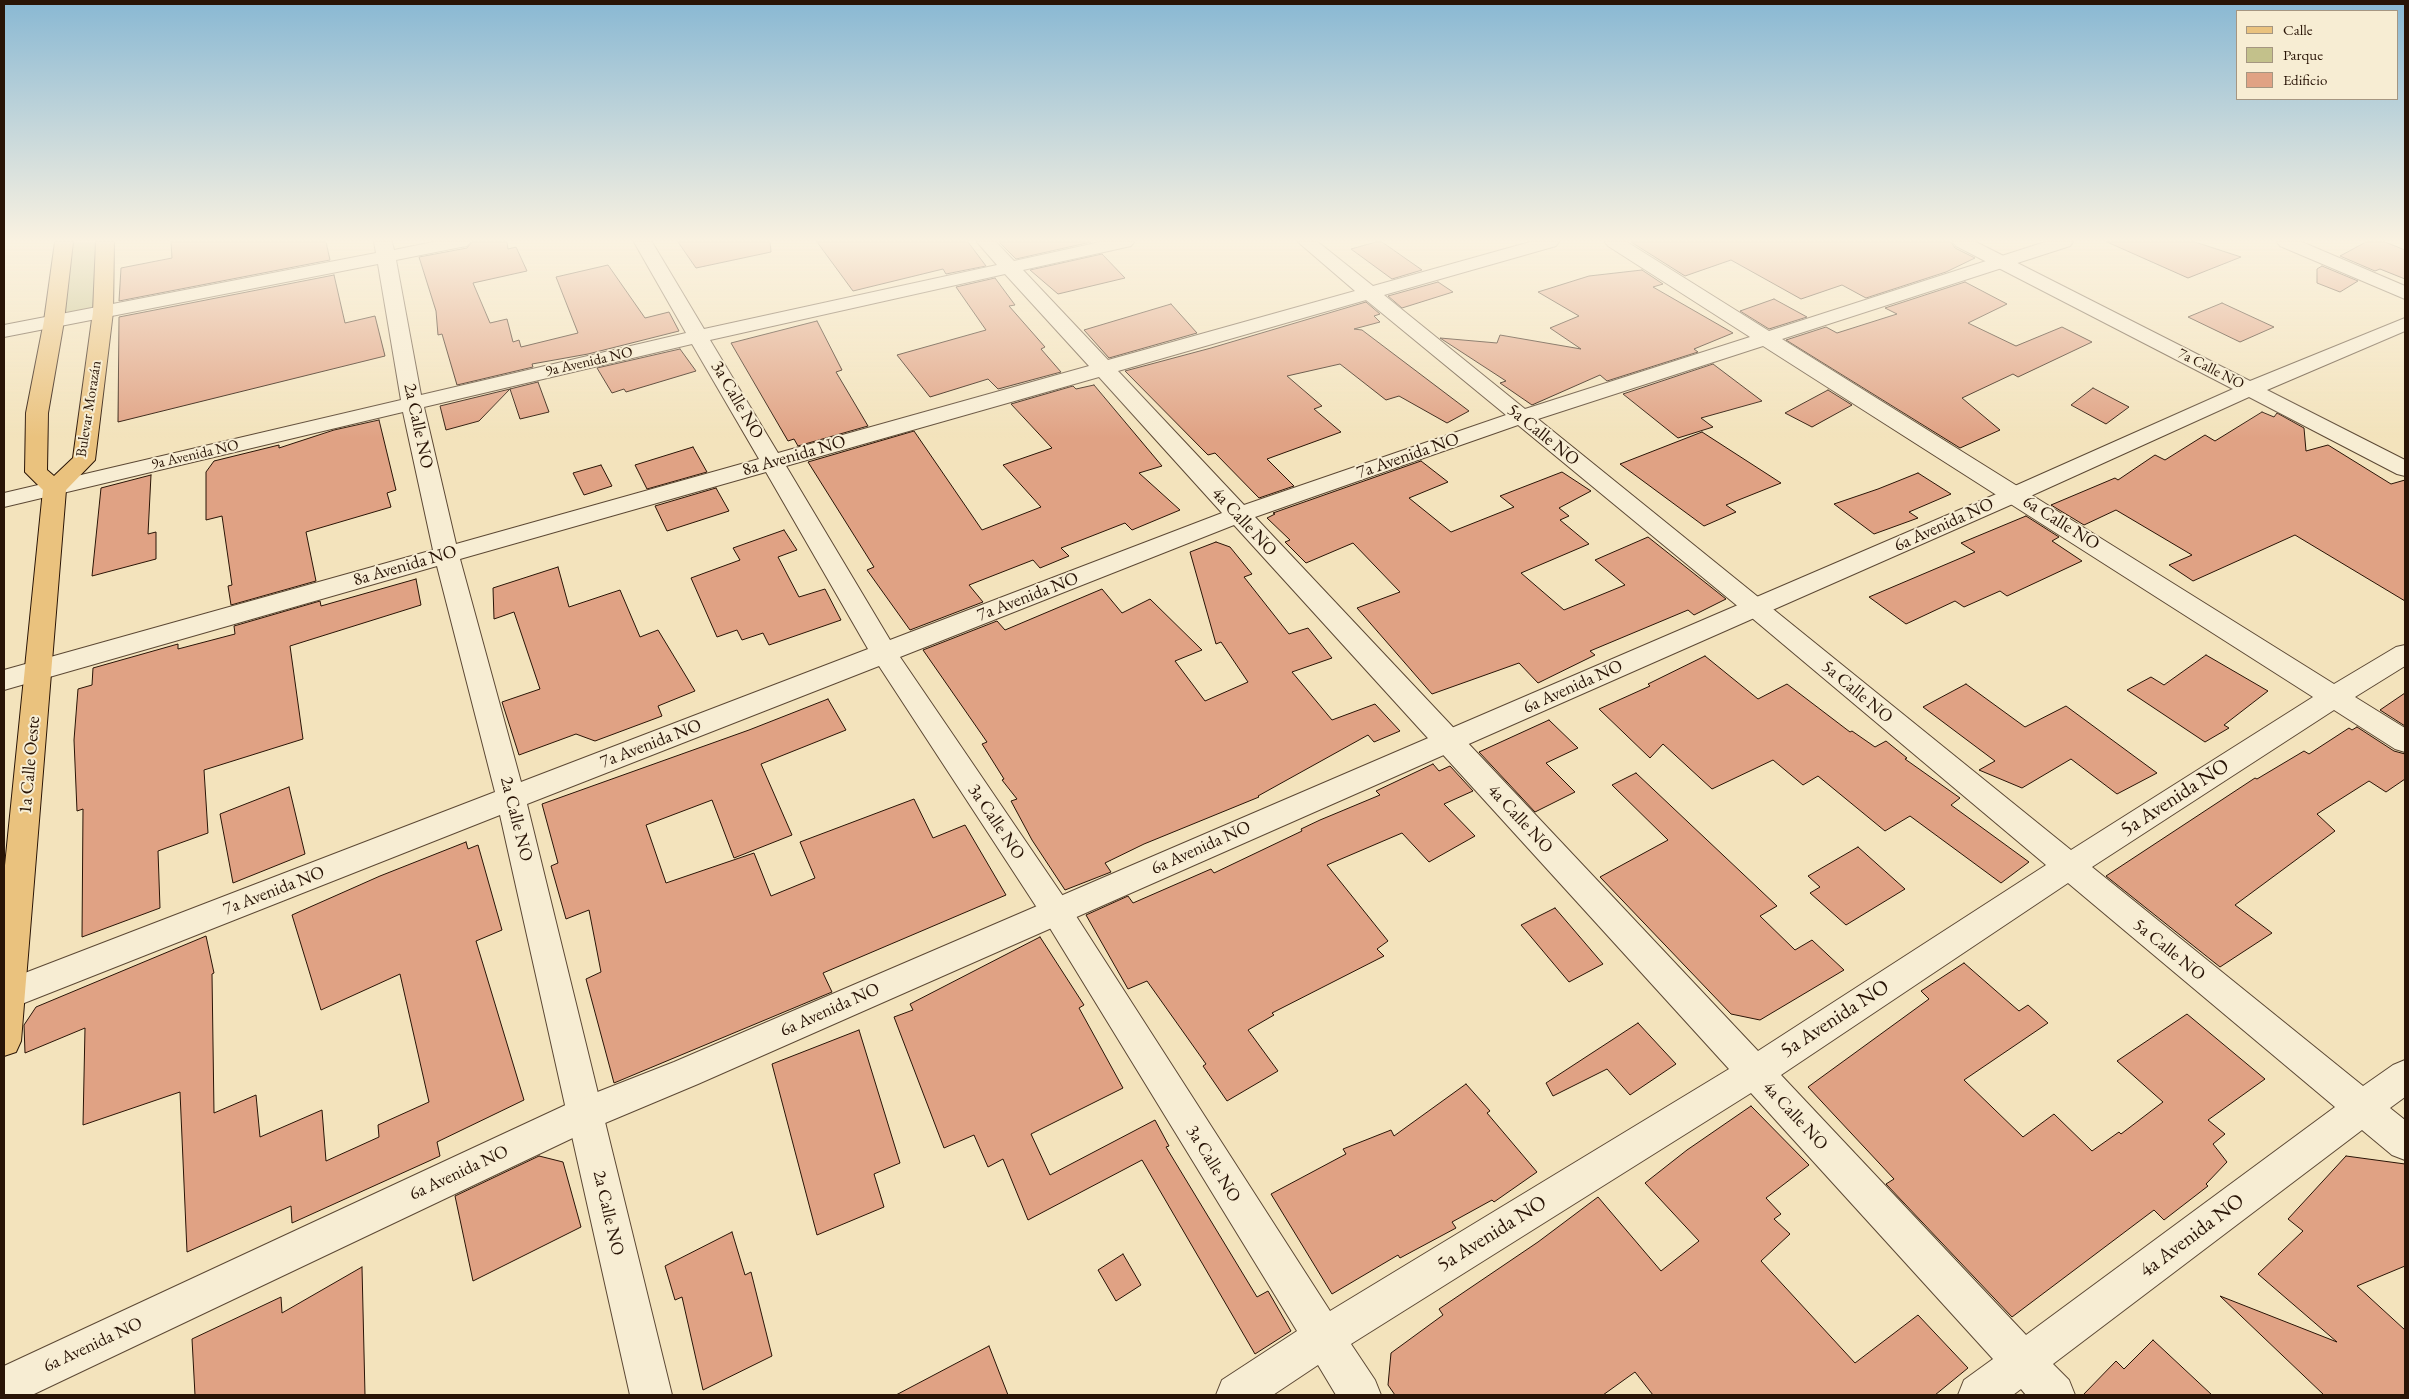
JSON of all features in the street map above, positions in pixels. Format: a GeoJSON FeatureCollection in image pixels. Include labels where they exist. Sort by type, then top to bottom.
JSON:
{"type":"FeatureCollection","features":[{"type":"Feature","properties":{"kind":"main road"},"geometry":{"type":"LineString","coordinates":[[55,488],[36,472],[37,413],[56,307]]}},
{"type":"Feature","properties":{"kind":"main road","name":"Bulevar Morazán"},"geometry":{"type":"LineString","coordinates":[[55,488],[84,460],[103,307]]}},
{"type":"Feature","properties":{"kind":"main road","name":"1a Calle Oeste"},"geometry":{"type":"LineString","coordinates":[[4,1041],[6,995],[55,488]]}},
{"type":"Feature","properties":{"kind":"street"},"geometry":{"type":"LineString","coordinates":[[4,331],[124,307]]}},
{"type":"Feature","properties":{"kind":"street","name":"2a Calle NO"},"geometry":{"type":"LineString","coordinates":[[395,307],[412,403],[446,555],[511,798],[651,1395]]}},
{"type":"Feature","properties":{"kind":"street","name":"3a Calle NO"},"geometry":{"type":"LineString","coordinates":[[682,307],[884,653],[1056,912],[1360,1395]]}},
{"type":"Feature","properties":{"kind":"street","name":"9a Avenida NO"},"geometry":{"type":"LineString","coordinates":[[4,500],[699,336],[830,307]]}},
{"type":"Feature","properties":{"kind":"street","name":"4a Calle NO"},"geometry":{"type":"LineString","coordinates":[[1046,307],[2054,1395]]}},
{"type":"Feature","properties":{"kind":"street","name":"8a Avenida NO"},"geometry":{"type":"LineString","coordinates":[[4,680],[1320,307]]}},
{"type":"Feature","properties":{"kind":"street","name":"5a Calle NO"},"geometry":{"type":"LineString","coordinates":[[1387,307],[1755,607],[2405,1144]]}},
{"type":"Feature","properties":{"kind":"street","name":"6a Calle NO"},"geometry":{"type":"LineString","coordinates":[[1717,307],[2016,494],[2405,742]]}},
{"type":"Feature","properties":{"kind":"street","name":"7a Avenida NO"},"geometry":{"type":"LineString","coordinates":[[6,995],[1238,515],[1521,417],[1862,307]]}},
{"type":"Feature","properties":{"kind":"street","name":"7a Calle NO"},"geometry":{"type":"LineString","coordinates":[[2090,307],[2405,469]]}},
{"type":"Feature","properties":{"kind":"street","name":"6a Avenida NO"},"geometry":{"type":"LineString","coordinates":[[4,1387],[585,1114],[686,1073],[2016,494],[2250,389],[2405,324]]}},
{"type":"Feature","properties":{"kind":"street","name":"5a Avenida NO"},"geometry":{"type":"LineString","coordinates":[[1237,1395],[1323,1338],[1754,1072],[2068,867],[2334,697],[2405,654]]}},
{"type":"Feature","properties":{"kind":"street","name":"4a Avenida NO"},"geometry":{"type":"LineString","coordinates":[[1979,1395],[2405,1076]]}},
{"type":"Feature","properties":{"kind":"green space"},"geometry":{"type":"Polygon","coordinates":[[[50,307],[95,307],[95,312],[50,320],[50,307]]]}},
{"type":"Feature","properties":{"kind":"building"},"geometry":{"type":"Polygon","coordinates":[[[169,307],[341,307],[345,323],[375,316],[385,356],[118,422],[119,317],[169,307]]]}},
{"type":"Feature","properties":{"kind":"building"},"geometry":{"type":"Polygon","coordinates":[[[435,307],[483,307],[490,323],[507,319],[513,342],[519,340],[521,347],[578,333],[568,307],[638,307],[645,318],[669,312],[679,331],[588,354],[532,364],[533,367],[457,385],[442,334],[438,335],[435,307]]]}},
{"type":"Feature","properties":{"kind":"building"},"geometry":{"type":"Polygon","coordinates":[[[970,307],[1010,307],[1045,347],[1041,349],[1061,372],[998,389],[988,379],[930,397],[897,355],[986,330],[970,307]]]}},
{"type":"Feature","properties":{"kind":"building"},"geometry":{"type":"Polygon","coordinates":[[[1160,307],[1174,307],[1197,333],[1109,358],[1084,330],[1160,307]]]}},
{"type":"Feature","properties":{"kind":"building"},"geometry":{"type":"Polygon","coordinates":[[[1348,307],[1372,307],[1380,314],[1374,316],[1380,322],[1354,329],[1362,330],[1469,411],[1447,423],[1399,396],[1386,400],[1340,364],[1287,376],[1322,406],[1314,409],[1341,432],[1267,459],[1294,486],[1259,498],[1215,453],[1208,455],[1125,371],[1348,307]]]}},
{"type":"Feature","properties":{"kind":"building"},"geometry":{"type":"Polygon","coordinates":[[[1564,307],[1688,307],[1733,333],[1694,349],[1698,352],[1607,381],[1600,375],[1532,405],[1500,383],[1506,381],[1440,338],[1497,343],[1500,335],[1581,349],[1550,328],[1579,316],[1564,307]]]}},
{"type":"Feature","properties":{"kind":"building"},"geometry":{"type":"Polygon","coordinates":[[[1751,307],[1789,307],[1807,317],[1769,329],[1740,311],[1751,307]]]}},
{"type":"Feature","properties":{"kind":"building"},"geometry":{"type":"Polygon","coordinates":[[[2000,307],[1968,323],[2016,346],[2062,327],[2092,342],[2018,377],[2013,374],[1962,398],[2000,430],[1960,448],[1786,340],[1826,327],[1837,333],[1897,314],[1885,308],[2000,307]]]}},
{"type":"Feature","properties":{"kind":"building"},"geometry":{"type":"Polygon","coordinates":[[[2212,307],[2231,307],[2274,327],[2240,342],[2188,317],[2212,307]]]}},
{"type":"Feature","properties":{"kind":"building"},"geometry":{"type":"Polygon","coordinates":[[[817,321],[842,370],[836,372],[868,426],[798,446],[794,439],[788,441],[731,343],[817,321]]]}},
{"type":"Feature","properties":{"kind":"building"},"geometry":{"type":"Polygon","coordinates":[[[680,349],[696,371],[626,392],[624,389],[612,393],[597,368],[680,349]]]}},
{"type":"Feature","properties":{"kind":"building"},"geometry":{"type":"Polygon","coordinates":[[[1713,364],[1762,401],[1701,418],[1713,427],[1678,438],[1623,394],[1713,364]]]}},
{"type":"Feature","properties":{"kind":"building"},"geometry":{"type":"Polygon","coordinates":[[[538,382],[549,412],[520,419],[510,389],[538,382]]]}},
{"type":"Feature","properties":{"kind":"building"},"geometry":{"type":"Polygon","coordinates":[[[1094,385],[1162,466],[1139,473],[1180,510],[1132,530],[1125,523],[1061,548],[1069,556],[1040,568],[1033,560],[969,585],[983,602],[910,630],[867,570],[874,567],[808,462],[914,431],[982,530],[1041,507],[1003,465],[1052,448],[1011,404],[1073,386],[1076,389],[1094,385]]]}},
{"type":"Feature","properties":{"kind":"building"},"geometry":{"type":"Polygon","coordinates":[[[2093,388],[2129,407],[2106,424],[2071,405],[2093,388]]]}},
{"type":"Feature","properties":{"kind":"building"},"geometry":{"type":"Polygon","coordinates":[[[510,389],[479,421],[446,430],[440,406],[510,389]]]}},
{"type":"Feature","properties":{"kind":"building"},"geometry":{"type":"Polygon","coordinates":[[[1828,390],[1852,405],[1812,427],[1785,413],[1828,390]]]}},
{"type":"Feature","properties":{"kind":"building"},"geometry":{"type":"Polygon","coordinates":[[[2262,412],[2274,417],[2277,413],[2304,428],[2306,451],[2328,445],[2391,484],[2405,480],[2405,601],[2295,535],[2193,581],[2169,565],[2192,555],[2116,510],[2084,525],[2051,505],[2115,478],[2118,480],[2155,455],[2165,460],[2205,435],[2215,441],[2262,412]]]}},
{"type":"Feature","properties":{"kind":"building"},"geometry":{"type":"Polygon","coordinates":[[[379,420],[396,490],[387,493],[391,507],[306,532],[316,581],[231,605],[228,586],[232,585],[222,516],[206,520],[206,472],[214,461],[279,445],[279,448],[334,430],[379,420]]]}},
{"type":"Feature","properties":{"kind":"building"},"geometry":{"type":"Polygon","coordinates":[[[1702,432],[1781,483],[1726,505],[1736,512],[1704,526],[1620,464],[1702,432]]]}},
{"type":"Feature","properties":{"kind":"building"},"geometry":{"type":"Polygon","coordinates":[[[693,447],[707,472],[647,489],[635,465],[693,447]]]}},
{"type":"Feature","properties":{"kind":"building"},"geometry":{"type":"Polygon","coordinates":[[[1421,461],[1448,482],[1409,498],[1451,532],[1514,507],[1500,496],[1562,472],[1591,491],[1559,508],[1569,516],[1560,520],[1589,544],[1521,573],[1564,610],[1625,585],[1595,560],[1648,537],[1726,599],[1694,615],[1688,610],[1590,651],[1595,655],[1538,683],[1519,663],[1432,694],[1357,608],[1400,592],[1353,543],[1306,563],[1285,542],[1290,540],[1267,518],[1275,514],[1273,513],[1421,461]]]}},
{"type":"Feature","properties":{"kind":"building"},"geometry":{"type":"Polygon","coordinates":[[[601,465],[612,486],[584,495],[573,473],[601,465]]]}},
{"type":"Feature","properties":{"kind":"building"},"geometry":{"type":"Polygon","coordinates":[[[1918,473],[1951,494],[1909,512],[1918,518],[1874,534],[1834,504],[1878,489],[1918,473]]]}},
{"type":"Feature","properties":{"kind":"building"},"geometry":{"type":"Polygon","coordinates":[[[151,475],[148,534],[156,532],[156,559],[92,576],[101,488],[151,475]]]}},
{"type":"Feature","properties":{"kind":"building"},"geometry":{"type":"Polygon","coordinates":[[[716,488],[729,511],[667,531],[655,506],[716,488]]]}},
{"type":"Feature","properties":{"kind":"building"},"geometry":{"type":"Polygon","coordinates":[[[2026,516],[2059,537],[2052,541],[2082,561],[2007,596],[2000,591],[1964,607],[1955,601],[1906,624],[1869,597],[1975,552],[1961,543],[2026,516]]]}},
{"type":"Feature","properties":{"kind":"building"},"geometry":{"type":"Polygon","coordinates":[[[784,530],[797,550],[778,557],[799,597],[825,589],[841,620],[769,645],[763,633],[742,640],[737,630],[717,637],[691,578],[740,560],[733,548],[784,530]]]}},
{"type":"Feature","properties":{"kind":"building"},"geometry":{"type":"Polygon","coordinates":[[[1216,542],[1230,547],[1252,574],[1244,577],[1289,634],[1308,628],[1332,658],[1292,672],[1332,720],[1375,704],[1400,731],[1374,742],[1368,735],[1259,797],[1144,844],[1105,863],[1111,872],[1065,890],[1032,840],[1011,801],[1017,799],[1002,780],[1004,779],[982,744],[987,742],[923,650],[997,621],[1005,630],[1102,589],[1122,613],[1150,599],[1202,650],[1175,661],[1205,701],[1248,682],[1221,642],[1216,644],[1190,552],[1216,542]]]}},
{"type":"Feature","properties":{"kind":"building"},"geometry":{"type":"Polygon","coordinates":[[[558,567],[569,607],[620,590],[640,637],[658,630],[695,691],[658,706],[662,716],[595,741],[576,734],[519,755],[502,702],[540,689],[514,612],[494,619],[493,588],[558,567]]]}},
{"type":"Feature","properties":{"kind":"building"},"geometry":{"type":"Polygon","coordinates":[[[416,579],[421,605],[290,646],[303,739],[204,770],[208,833],[158,851],[160,908],[82,937],[83,809],[77,811],[74,740],[78,689],[92,685],[93,668],[178,644],[178,649],[235,634],[234,626],[320,601],[321,606],[416,579]]]}},
{"type":"Feature","properties":{"kind":"building"},"geometry":{"type":"Polygon","coordinates":[[[2206,655],[2268,691],[2224,725],[2229,728],[2205,742],[2127,690],[2151,677],[2164,685],[2206,655]]]}},
{"type":"Feature","properties":{"kind":"building"},"geometry":{"type":"Polygon","coordinates":[[[1705,656],[1758,699],[1787,684],[1850,732],[1852,731],[1875,747],[1886,741],[1907,758],[1905,759],[1960,798],[1951,805],[2029,862],[2001,883],[1910,816],[1885,831],[1818,776],[1803,785],[1773,760],[1712,789],[1663,744],[1650,758],[1599,709],[1650,686],[1648,684],[1705,656]]]}},
{"type":"Feature","properties":{"kind":"building"},"geometry":{"type":"Polygon","coordinates":[[[1966,684],[2025,727],[2066,706],[2157,773],[2117,794],[2071,759],[2022,788],[1979,770],[1995,761],[1923,707],[1966,684]]]}},
{"type":"Feature","properties":{"kind":"building"},"geometry":{"type":"Polygon","coordinates":[[[2405,693],[2405,726],[2380,710],[2405,693]]]}},
{"type":"Feature","properties":{"kind":"building"},"geometry":{"type":"Polygon","coordinates":[[[828,699],[846,730],[761,764],[792,835],[734,858],[712,800],[646,825],[666,883],[754,853],[771,896],[815,878],[800,842],[914,799],[933,838],[965,825],[1006,895],[823,973],[832,992],[614,1083],[586,979],[601,972],[589,910],[566,919],[551,866],[558,863],[542,804],[749,730],[828,699]]]}},
{"type":"Feature","properties":{"kind":"building"},"geometry":{"type":"Polygon","coordinates":[[[1549,720],[1578,748],[1546,763],[1575,792],[1535,812],[1479,752],[1549,720]]]}},
{"type":"Feature","properties":{"kind":"building"},"geometry":{"type":"Polygon","coordinates":[[[2357,727],[2394,751],[2405,754],[2405,779],[2386,792],[2369,781],[2317,814],[2335,831],[2235,905],[2272,933],[2220,967],[2106,876],[2255,778],[2257,779],[2304,751],[2309,754],[2349,728],[2352,730],[2357,727]]]}},
{"type":"Feature","properties":{"kind":"building"},"geometry":{"type":"Polygon","coordinates":[[[1433,764],[1439,771],[1450,766],[1473,791],[1444,804],[1475,836],[1429,862],[1402,833],[1327,865],[1388,941],[1377,949],[1384,956],[1272,1013],[1274,1015],[1248,1030],[1278,1071],[1227,1101],[1203,1066],[1206,1064],[1147,981],[1128,989],[1086,915],[1128,896],[1133,903],[1211,869],[1214,873],[1302,831],[1301,829],[1320,820],[1380,795],[1376,791],[1433,764]]]}},
{"type":"Feature","properties":{"kind":"building"},"geometry":{"type":"Polygon","coordinates":[[[1636,773],[1777,906],[1760,916],[1795,950],[1812,940],[1844,970],[1760,1020],[1731,1014],[1600,877],[1668,840],[1612,785],[1636,773]]]}},
{"type":"Feature","properties":{"kind":"building"},"geometry":{"type":"Polygon","coordinates":[[[289,787],[305,854],[233,883],[220,814],[289,787]]]}},
{"type":"Feature","properties":{"kind":"building"},"geometry":{"type":"Polygon","coordinates":[[[466,842],[468,849],[478,845],[502,930],[476,941],[524,1100],[437,1142],[440,1156],[292,1223],[291,1206],[187,1252],[180,1092],[83,1125],[85,1028],[25,1053],[24,1025],[36,1007],[206,936],[214,973],[212,974],[214,1113],[256,1095],[260,1137],[322,1110],[326,1161],[379,1137],[378,1125],[429,1102],[400,974],[321,1010],[292,915],[380,876],[466,842]]]}},
{"type":"Feature","properties":{"kind":"building"},"geometry":{"type":"Polygon","coordinates":[[[1858,847],[1905,889],[1846,925],[1810,893],[1820,887],[1808,876],[1858,847]]]}},
{"type":"Feature","properties":{"kind":"building"},"geometry":{"type":"Polygon","coordinates":[[[1555,908],[1603,964],[1569,982],[1521,925],[1555,908]]]}},
{"type":"Feature","properties":{"kind":"building"},"geometry":{"type":"Polygon","coordinates":[[[1040,937],[1084,1005],[1079,1008],[1123,1088],[1031,1134],[1050,1175],[1155,1120],[1169,1146],[1166,1147],[1257,1297],[1268,1291],[1291,1331],[1255,1354],[1142,1160],[1028,1220],[1003,1159],[988,1167],[974,1135],[944,1148],[894,1017],[913,1010],[910,1004],[1040,937]]]}},
{"type":"Feature","properties":{"kind":"building"},"geometry":{"type":"Polygon","coordinates":[[[1964,963],[2019,1011],[2028,1005],[2048,1023],[1964,1080],[2023,1137],[2054,1114],[2092,1151],[2119,1132],[2121,1134],[2163,1102],[2117,1061],[2187,1014],[2265,1079],[2208,1120],[2225,1134],[2213,1144],[2227,1162],[2206,1184],[2208,1186],[2164,1220],[2154,1210],[2012,1317],[1886,1184],[1894,1179],[1808,1087],[1929,999],[1921,991],[1964,963]]]}},
{"type":"Feature","properties":{"kind":"building"},"geometry":{"type":"Polygon","coordinates":[[[1638,1023],[1676,1064],[1630,1095],[1607,1069],[1553,1096],[1546,1083],[1638,1023]]]}},
{"type":"Feature","properties":{"kind":"building"},"geometry":{"type":"Polygon","coordinates":[[[859,1030],[900,1163],[874,1174],[884,1207],[817,1235],[772,1064],[859,1030]]]}},
{"type":"Feature","properties":{"kind":"building"},"geometry":{"type":"Polygon","coordinates":[[[1466,1084],[1490,1111],[1487,1113],[1537,1172],[1494,1202],[1492,1200],[1452,1222],[1456,1228],[1400,1258],[1398,1255],[1332,1294],[1271,1194],[1346,1154],[1343,1149],[1391,1130],[1394,1136],[1466,1084]]]}},
{"type":"Feature","properties":{"kind":"building"},"geometry":{"type":"Polygon","coordinates":[[[1751,1106],[1809,1165],[1766,1198],[1781,1214],[1774,1219],[1790,1234],[1761,1261],[1855,1363],[1918,1315],[1968,1368],[1935,1395],[1653,1395],[1635,1372],[1603,1395],[1395,1395],[1388,1385],[1391,1353],[1443,1315],[1439,1309],[1538,1242],[1598,1197],[1661,1271],[1699,1241],[1645,1183],[1687,1150],[1751,1106]]]}},
{"type":"Feature","properties":{"kind":"building"},"geometry":{"type":"Polygon","coordinates":[[[539,1156],[563,1162],[581,1227],[473,1281],[455,1196],[539,1156]]]}},
{"type":"Feature","properties":{"kind":"building"},"geometry":{"type":"Polygon","coordinates":[[[2346,1156],[2405,1164],[2405,1266],[2357,1286],[2405,1330],[2405,1395],[2324,1395],[2220,1296],[2337,1342],[2258,1274],[2303,1231],[2288,1219],[2346,1156]]]}},
{"type":"Feature","properties":{"kind":"building"},"geometry":{"type":"Polygon","coordinates":[[[732,1232],[745,1275],[751,1272],[772,1356],[703,1390],[682,1297],[675,1300],[665,1266],[732,1232]]]}},
{"type":"Feature","properties":{"kind":"building"},"geometry":{"type":"Polygon","coordinates":[[[1123,1254],[1141,1285],[1116,1301],[1098,1270],[1123,1254]]]}},
{"type":"Feature","properties":{"kind":"building"},"geometry":{"type":"Polygon","coordinates":[[[362,1267],[365,1395],[195,1395],[192,1339],[281,1297],[282,1313],[362,1267]]]}},
{"type":"Feature","properties":{"kind":"building"},"geometry":{"type":"Polygon","coordinates":[[[2153,1340],[2212,1395],[2083,1395],[2116,1361],[2124,1369],[2153,1340]]]}},
{"type":"Feature","properties":{"kind":"building"},"geometry":{"type":"Polygon","coordinates":[[[989,1346],[1008,1395],[896,1395],[989,1346]]]}}]}
